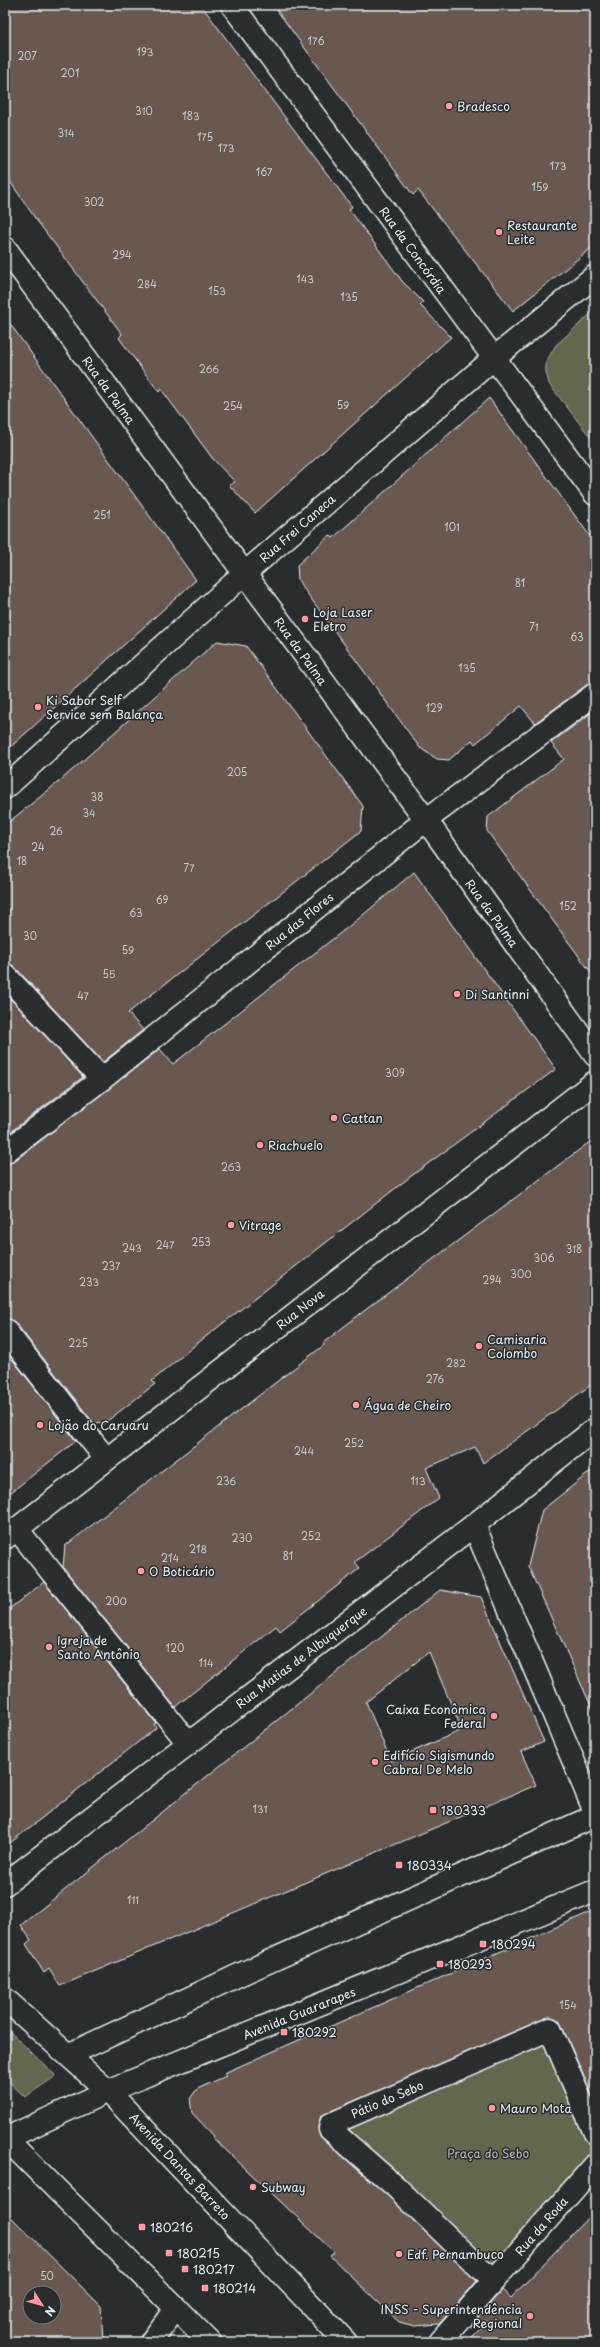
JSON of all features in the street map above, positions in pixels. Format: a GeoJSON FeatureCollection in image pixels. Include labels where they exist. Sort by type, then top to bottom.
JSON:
{"type":"FeatureCollection","features":[{"type":"Feature","properties":{"kind":"street","name":"Rua da Concórdia"},"geometry":{"type":"LineString","coordinates":[[232,5],[493,359],[595,494]]}},
{"type":"Feature","properties":{"kind":"street","name":"Rua da Palma"},"geometry":{"type":"LineString","coordinates":[[5,248],[426,820],[595,1055]]}},
{"type":"Feature","properties":{"kind":"street","name":"Rua Frei Caneca"},"geometry":{"type":"LineString","coordinates":[[5,788],[244,574],[493,359],[595,276]]}},
{"type":"Feature","properties":{"kind":"street","name":"Rua das Flores"},"geometry":{"type":"LineString","coordinates":[[5,1152],[102,1079],[426,820],[595,694]]}},
{"type":"Feature","properties":{"kind":"street"},"geometry":{"type":"LineString","coordinates":[[5,975],[102,1079]]}},
{"type":"Feature","properties":{"kind":"street","name":"Rua Nova"},"geometry":{"type":"LineString","coordinates":[[11,1533],[595,1082]]}},
{"type":"Feature","properties":{"kind":"street"},"geometry":{"type":"LineString","coordinates":[[5,1330],[106,1459]]}},
{"type":"Feature","properties":{"kind":"street","name":"Rua Matias de Albuquerque"},"geometry":{"type":"LineString","coordinates":[[5,1884],[474,1525],[595,1429]]}},
{"type":"Feature","properties":{"kind":"street"},"geometry":{"type":"LineString","coordinates":[[474,1525],[595,1812]]}},
{"type":"Feature","properties":{"kind":"street"},"geometry":{"type":"LineString","coordinates":[[11,1533],[188,1744]]}},
{"type":"Feature","properties":{"kind":"street"},"geometry":{"type":"LineString","coordinates":[[68,2055],[241,1974],[595,1816]]}},
{"type":"Feature","properties":{"kind":"street","name":"Avenida Guararapes"},"geometry":{"type":"LineString","coordinates":[[5,2139],[108,2091],[595,1891]]}},
{"type":"Feature","properties":{"kind":"street","name":"Avenida Dantas Barreto"},"geometry":{"type":"LineString","coordinates":[[5,1999],[108,2091],[346,2342]]}},
{"type":"Feature","properties":{"kind":"street","name":"Pátio do Sebo"},"geometry":{"type":"LineString","coordinates":[[495,2279],[480,2268],[390,2182],[330,2129],[331,2124],[550,2029],[595,2133]]}},
{"type":"Feature","properties":{"kind":"street"},"geometry":{"type":"LineString","coordinates":[[5,2139],[210,2342]]}},
{"type":"Feature","properties":{"kind":"street","name":"Rua da Roda"},"geometry":{"type":"LineString","coordinates":[[440,2342],[595,2165]]}},
{"type":"Feature","properties":{"kind":"street"},"geometry":{"type":"LineString","coordinates":[[151,2342],[176,2308]]}},
{"type":"Feature","properties":{"kind":"green space"},"geometry":{"type":"Polygon","coordinates":[[[595,310],[595,443],[549,384],[546,372],[546,362],[556,345],[595,310]]]}},
{"type":"Feature","properties":{"kind":"green space"},"geometry":{"type":"Polygon","coordinates":[[[5,2027],[56,2076],[25,2097],[5,2078],[5,2027]]]}},
{"type":"Feature","properties":{"kind":"green space","name":"Praça do Sebo"},"geometry":{"type":"Polygon","coordinates":[[[550,2029],[595,2133],[595,2165],[495,2279],[331,2124],[550,2029]]]}},
{"type":"Feature","properties":{"kind":"building"},"geometry":{"type":"Polygon","coordinates":[[[5,5],[201,5],[352,207],[349,209],[402,281],[423,302],[420,305],[451,337],[255,513],[229,485],[235,482],[213,459],[161,389],[159,392],[119,338],[122,334],[35,218],[5,174],[5,5]]]}},
{"type":"Feature","properties":{"kind":"building"},"geometry":{"type":"Polygon","coordinates":[[[273,5],[595,5],[595,245],[513,311],[418,190],[413,195],[273,5]]]}},
{"type":"Feature","properties":{"kind":"building"},"geometry":{"type":"Polygon","coordinates":[[[5,317],[196,580],[5,752],[5,317]]]}},
{"type":"Feature","properties":{"kind":"building"},"geometry":{"type":"Polygon","coordinates":[[[489,398],[595,543],[595,682],[588,684],[535,723],[521,706],[475,744],[472,740],[449,760],[437,759],[420,748],[301,585],[298,579],[297,565],[330,535],[333,538],[489,398]]]}},
{"type":"Feature","properties":{"kind":"building"},"geometry":{"type":"Polygon","coordinates":[[[217,641],[246,646],[363,806],[361,831],[128,1013],[143,1030],[103,1062],[14,966],[5,963],[5,825],[61,780],[217,641]]]}},
{"type":"Feature","properties":{"kind":"building"},"geometry":{"type":"Polygon","coordinates":[[[595,710],[595,978],[487,831],[488,817],[564,759],[551,743],[595,710]]]}},
{"type":"Feature","properties":{"kind":"building"},"geometry":{"type":"Polygon","coordinates":[[[414,872],[556,1069],[406,1180],[194,1346],[152,1381],[155,1384],[102,1425],[99,1422],[95,1425],[15,1322],[5,1318],[5,1164],[13,1162],[160,1049],[173,1064],[357,920],[414,872]]]}},
{"type":"Feature","properties":{"kind":"building"},"geometry":{"type":"Polygon","coordinates":[[[5,993],[83,1077],[5,1136],[5,993]]]}},
{"type":"Feature","properties":{"kind":"building"},"geometry":{"type":"Polygon","coordinates":[[[595,1138],[595,1382],[483,1463],[475,1447],[426,1468],[439,1498],[355,1562],[360,1568],[280,1631],[276,1626],[175,1707],[63,1567],[65,1546],[324,1345],[323,1343],[364,1311],[595,1138]]]}},
{"type":"Feature","properties":{"kind":"building"},"geometry":{"type":"Polygon","coordinates":[[[5,1350],[76,1441],[5,1497],[5,1350]]]}},
{"type":"Feature","properties":{"kind":"building"},"geometry":{"type":"Polygon","coordinates":[[[595,1468],[595,1715],[528,1566],[542,1510],[595,1468]]]}},
{"type":"Feature","properties":{"kind":"building"},"geometry":{"type":"Polygon","coordinates":[[[44,1582],[156,1723],[154,1724],[156,1728],[5,1847],[5,1612],[44,1582]]]}},
{"type":"Feature","properties":{"kind":"building"},"geometry":{"type":"Polygon","coordinates":[[[440,1590],[481,1597],[544,1742],[521,1752],[536,1785],[60,1986],[49,1969],[44,1973],[26,1944],[31,1940],[21,1925],[440,1590]],[[429,1652],[366,1702],[391,1761],[462,1730],[429,1652]]]}},
{"type":"Feature","properties":{"kind":"building"},"geometry":{"type":"Polygon","coordinates":[[[595,1910],[595,2102],[561,2024],[557,2019],[551,2017],[321,2116],[318,2127],[322,2138],[388,2196],[477,2281],[439,2324],[415,2326],[399,2322],[330,2256],[334,2252],[213,2138],[214,2136],[192,2113],[190,2099],[197,2089],[226,2076],[224,2073],[595,1910]]]}},
{"type":"Feature","properties":{"kind":"building"},"geometry":{"type":"Polygon","coordinates":[[[595,2210],[595,2342],[466,2342],[487,2321],[474,2322],[502,2290],[511,2298],[595,2210]]]}},
{"type":"Feature","properties":{"kind":"building"},"geometry":{"type":"Polygon","coordinates":[[[5,2211],[101,2306],[103,2342],[5,2342],[5,2211]]]}},
{"type":"Feature","properties":{"kind":"place","name":"Bradesco"},"geometry":{"type":"Point","coordinates":[449,106]}},
{"type":"Feature","properties":{"kind":"place","name":"Restaurante Leite"},"geometry":{"type":"Point","coordinates":[499,232]}},
{"type":"Feature","properties":{"kind":"place","name":"Loja Laser Eletro"},"geometry":{"type":"Point","coordinates":[305,619]}},
{"type":"Feature","properties":{"kind":"place","name":"Ki Sabor Self Service sem Balança"},"geometry":{"type":"Point","coordinates":[38,707]}},
{"type":"Feature","properties":{"kind":"place","name":"Di Santinni"},"geometry":{"type":"Point","coordinates":[457,994]}},
{"type":"Feature","properties":{"kind":"place","name":"Cattan"},"geometry":{"type":"Point","coordinates":[334,1118]}},
{"type":"Feature","properties":{"kind":"place","name":"Riachuelo"},"geometry":{"type":"Point","coordinates":[260,1145]}},
{"type":"Feature","properties":{"kind":"place","name":"Vitrage"},"geometry":{"type":"Point","coordinates":[231,1225]}},
{"type":"Feature","properties":{"kind":"place","name":"Camisaria Colombo"},"geometry":{"type":"Point","coordinates":[479,1346]}},
{"type":"Feature","properties":{"kind":"place","name":"Água de Cheiro"},"geometry":{"type":"Point","coordinates":[356,1405]}},
{"type":"Feature","properties":{"kind":"place","name":"Lojão do Caruaru"},"geometry":{"type":"Point","coordinates":[40,1425]}},
{"type":"Feature","properties":{"kind":"place","name":"O Boticário"},"geometry":{"type":"Point","coordinates":[141,1571]}},
{"type":"Feature","properties":{"kind":"place","name":"Igreja de Santo Antônio"},"geometry":{"type":"Point","coordinates":[49,1647]}},
{"type":"Feature","properties":{"kind":"place","name":"Caixa Econômica Federal"},"geometry":{"type":"Point","coordinates":[494,1716]}},
{"type":"Feature","properties":{"kind":"place","name":"Edifício Sigismundo Cabral De Melo"},"geometry":{"type":"Point","coordinates":[375,1762]}},
{"type":"Feature","properties":{"kind":"place","name":"180333"},"geometry":{"type":"Point","coordinates":[433,1810]}},
{"type":"Feature","properties":{"kind":"place","name":"180334"},"geometry":{"type":"Point","coordinates":[399,1865]}},
{"type":"Feature","properties":{"kind":"place","name":"180294"},"geometry":{"type":"Point","coordinates":[483,1944]}},
{"type":"Feature","properties":{"kind":"place","name":"180293"},"geometry":{"type":"Point","coordinates":[440,1964]}},
{"type":"Feature","properties":{"kind":"place","name":"180292"},"geometry":{"type":"Point","coordinates":[284,2032]}},
{"type":"Feature","properties":{"kind":"place","name":"Mauro Mota"},"geometry":{"type":"Point","coordinates":[492,2108]}},
{"type":"Feature","properties":{"kind":"place","name":"Subway"},"geometry":{"type":"Point","coordinates":[253,2187]}},
{"type":"Feature","properties":{"kind":"place","name":"180216"},"geometry":{"type":"Point","coordinates":[142,2227]}},
{"type":"Feature","properties":{"kind":"place","name":"180215"},"geometry":{"type":"Point","coordinates":[169,2253]}},
{"type":"Feature","properties":{"kind":"place","name":"Edf. Pernambuco"},"geometry":{"type":"Point","coordinates":[399,2254]}},
{"type":"Feature","properties":{"kind":"place","name":"180217"},"geometry":{"type":"Point","coordinates":[185,2269]}},
{"type":"Feature","properties":{"kind":"place","name":"180214"},"geometry":{"type":"Point","coordinates":[205,2288]}},
{"type":"Feature","properties":{"kind":"place","name":"INSS - Superintendência Regional"},"geometry":{"type":"Point","coordinates":[530,2316]}}]}
